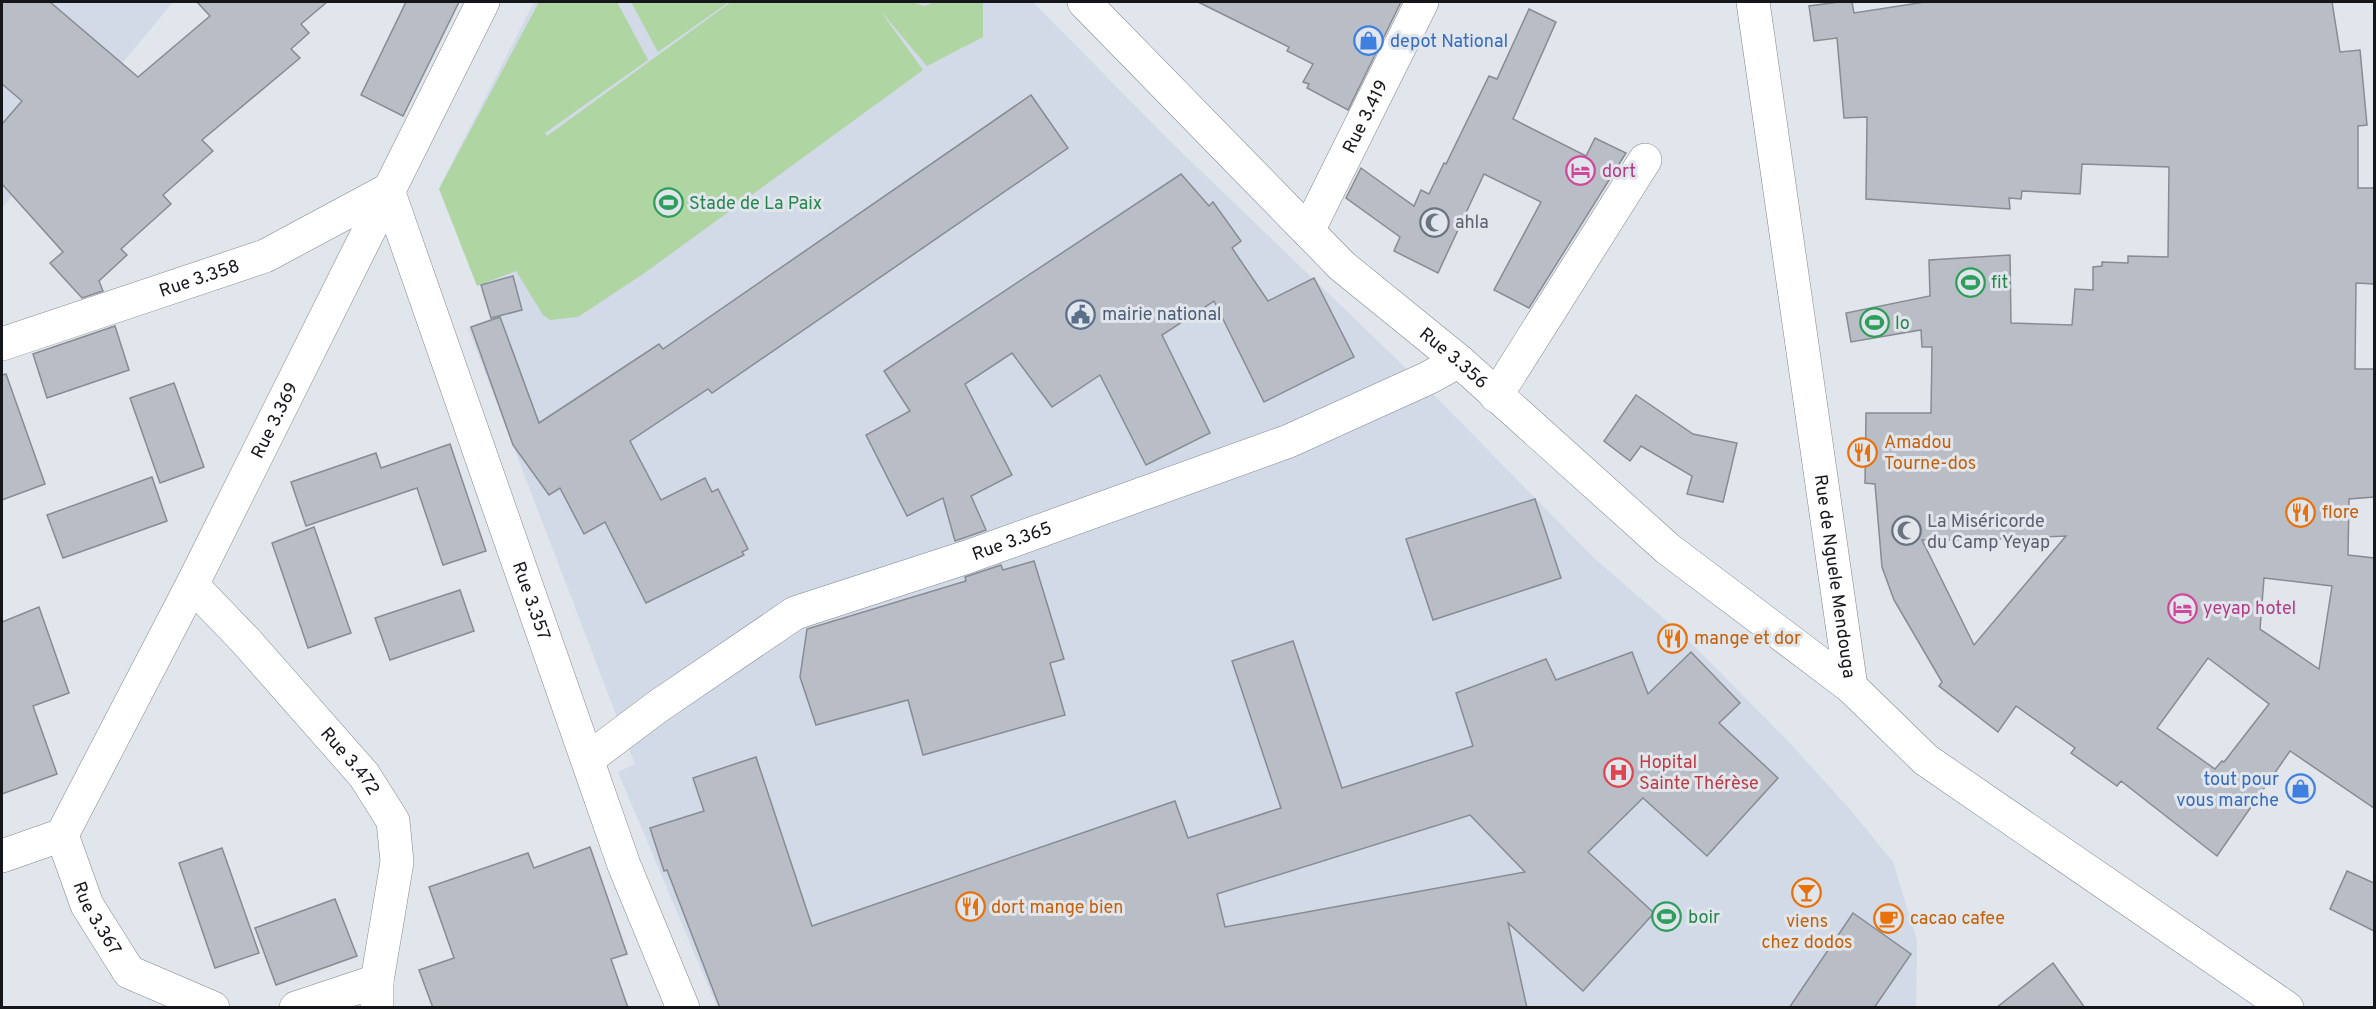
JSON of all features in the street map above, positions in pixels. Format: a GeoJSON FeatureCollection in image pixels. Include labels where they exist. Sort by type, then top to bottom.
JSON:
{"type":"FeatureCollection","features":[{"type":"Feature","properties":{"kind":"street","name":"Rue 3.369"},"geometry":{"type":"LineString","coordinates":[[62,835],[192,585],[483,2]]}},
{"type":"Feature","properties":{"kind":"street","name":"Rue 3.356"},"geometry":{"type":"LineString","coordinates":[[1084,2],[1342,266],[1459,361],[1668,549],[1851,687]]}},
{"type":"Feature","properties":{"kind":"street","name":"Rue 3.419"},"geometry":{"type":"LineString","coordinates":[[1308,231],[1422,2]]}},
{"type":"Feature","properties":{"kind":"street","name":"Rue de Nguele Mendouga"},"geometry":{"type":"LineString","coordinates":[[1753,2],[1851,687],[1926,760],[2287,1008]]}},
{"type":"Feature","properties":{"kind":"street"},"geometry":{"type":"LineString","coordinates":[[1497,396],[1645,160]]}},
{"type":"Feature","properties":{"kind":"street","name":"Rue 3.358"},"geometry":{"type":"LineString","coordinates":[[2,344],[266,256],[388,190]]}},
{"type":"Feature","properties":{"kind":"street","name":"Rue 3.357"},"geometry":{"type":"LineString","coordinates":[[388,190],[624,865],[683,1008]]}},
{"type":"Feature","properties":{"kind":"street","name":"Rue 3.365"},"geometry":{"type":"LineString","coordinates":[[588,759],[657,707],[795,613],[978,553],[1289,441],[1459,361]]}},
{"type":"Feature","properties":{"kind":"street","name":"Rue 3.472"},"geometry":{"type":"LineString","coordinates":[[192,585],[245,640],[364,775],[393,821],[397,862],[377,994]]}},
{"type":"Feature","properties":{"kind":"street"},"geometry":{"type":"LineString","coordinates":[[2,856],[62,835]]}},
{"type":"Feature","properties":{"kind":"street","name":"Rue 3.367"},"geometry":{"type":"LineString","coordinates":[[62,835],[87,905],[129,972],[213,1008]]}},
{"type":"Feature","properties":{"kind":"street"},"geometry":{"type":"LineString","coordinates":[[296,1008],[377,994]]}},
{"type":"Feature","properties":{"kind":"shaded area"},"geometry":{"type":"Polygon","coordinates":[[[2,2],[173,2],[2,208],[2,2]]]}},
{"type":"Feature","properties":{"kind":"shaded area"},"geometry":{"type":"Polygon","coordinates":[[[534,2],[1033,2],[1171,142],[1438,399],[1594,558],[1685,637],[1790,743],[1853,813],[1893,862],[1917,940],[1916,1007],[717,1007],[618,772],[635,764],[468,328],[491,318],[481,285],[439,188],[534,2]]]}},
{"type":"Feature","properties":{"kind":"green space"},"geometry":{"type":"Polygon","coordinates":[[[539,2],[617,2],[648,60],[545,133],[547,136],[731,2],[911,2],[925,6],[935,2],[983,2],[983,37],[927,66],[879,9],[923,70],[646,272],[578,317],[550,320],[543,315],[516,271],[477,286],[439,189],[539,2]]]}},
{"type":"Feature","properties":{"kind":"green space"},"geometry":{"type":"Polygon","coordinates":[[[631,2],[729,2],[658,52],[631,2]]]}},
{"type":"Feature","properties":{"kind":"building"},"geometry":{"type":"Polygon","coordinates":[[[2,2],[50,2],[138,77],[210,16],[197,2],[327,2],[301,24],[309,33],[291,49],[300,58],[202,140],[213,151],[163,195],[171,204],[121,249],[127,255],[99,281],[103,291],[82,298],[50,263],[63,252],[2,184],[2,124],[22,101],[2,84],[2,2]]]}},
{"type":"Feature","properties":{"kind":"building"},"geometry":{"type":"Polygon","coordinates":[[[406,2],[459,2],[403,116],[361,95],[406,2]]]}},
{"type":"Feature","properties":{"kind":"building"},"geometry":{"type":"Polygon","coordinates":[[[1198,2],[1401,2],[1348,110],[1307,88],[1309,84],[1303,82],[1313,64],[1287,51],[1289,47],[1198,2]]]}},
{"type":"Feature","properties":{"kind":"building"},"geometry":{"type":"Polygon","coordinates":[[[1852,2],[1854,13],[1925,2],[2332,2],[2340,52],[2360,50],[2367,125],[2358,126],[2358,188],[2374,188],[2374,284],[2356,283],[2355,369],[2374,369],[2374,497],[2349,499],[2348,555],[2374,558],[2374,808],[2290,751],[2217,856],[2121,781],[2117,786],[2071,753],[2075,748],[2016,706],[1998,732],[1939,686],[1942,682],[1894,600],[1882,567],[1875,484],[1865,483],[1866,413],[1931,413],[1932,347],[1922,347],[1921,330],[1851,342],[1846,313],[1930,296],[1929,260],[2010,255],[2011,323],[2072,325],[2075,289],[2093,290],[2093,267],[2102,266],[2102,262],[2128,263],[2128,256],[2168,257],[2169,167],[2082,164],[2080,194],[2022,191],[2021,199],[2009,198],[2010,209],[1866,199],[1867,117],[1844,118],[1837,38],[1814,41],[1809,6],[1852,2]],[[2066,536],[1970,540],[1922,540],[1974,645],[2066,536]],[[2264,578],[2260,629],[2319,669],[2332,586],[2264,578]],[[2208,658],[2157,728],[2215,769],[2222,761],[2224,762],[2269,704],[2208,658]]]}},
{"type":"Feature","properties":{"kind":"building"},"geometry":{"type":"Polygon","coordinates":[[[1529,9],[1556,22],[1513,119],[1586,156],[1595,138],[1626,153],[1529,308],[1494,290],[1541,202],[1484,174],[1438,273],[1394,251],[1400,237],[1346,198],[1361,168],[1414,206],[1421,190],[1429,194],[1489,76],[1497,79],[1529,9]]]}},
{"type":"Feature","properties":{"kind":"building"},"geometry":{"type":"Polygon","coordinates":[[[1031,95],[1068,148],[712,393],[708,389],[630,441],[661,500],[705,478],[712,492],[718,489],[748,549],[742,552],[744,555],[646,603],[605,522],[584,534],[560,488],[549,495],[513,445],[471,327],[500,317],[539,423],[659,344],[663,349],[1031,95]]]}},
{"type":"Feature","properties":{"kind":"building","name":"mairie national"},"geometry":{"type":"Polygon","coordinates":[[[1181,174],[1209,206],[1213,202],[1241,241],[1232,248],[1268,301],[1314,278],[1354,357],[1264,402],[1214,301],[1162,335],[1210,433],[1146,465],[1100,375],[1052,407],[1012,353],[965,384],[1012,475],[971,496],[986,530],[955,541],[943,498],[907,516],[866,435],[910,411],[884,371],[1181,174]]]}},
{"type":"Feature","properties":{"kind":"building"},"geometry":{"type":"Polygon","coordinates":[[[513,276],[522,310],[491,318],[481,285],[513,276]]]}},
{"type":"Feature","properties":{"kind":"building"},"geometry":{"type":"Polygon","coordinates":[[[115,326],[129,370],[47,398],[33,354],[115,326]]]}},
{"type":"Feature","properties":{"kind":"building"},"geometry":{"type":"Polygon","coordinates":[[[6,374],[45,484],[2,500],[2,375],[6,374]]]}},
{"type":"Feature","properties":{"kind":"building"},"geometry":{"type":"Polygon","coordinates":[[[174,383],[204,467],[160,483],[130,398],[174,383]]]}},
{"type":"Feature","properties":{"kind":"building"},"geometry":{"type":"Polygon","coordinates":[[[1636,395],[1693,434],[1737,443],[1723,502],[1687,494],[1692,476],[1641,446],[1630,461],[1604,441],[1636,395]]]}},
{"type":"Feature","properties":{"kind":"building"},"geometry":{"type":"Polygon","coordinates":[[[450,444],[486,551],[443,565],[417,488],[306,526],[291,482],[376,453],[381,468],[450,444]]]}},
{"type":"Feature","properties":{"kind":"building"},"geometry":{"type":"Polygon","coordinates":[[[152,477],[167,521],[63,558],[47,515],[152,477]]]}},
{"type":"Feature","properties":{"kind":"building"},"geometry":{"type":"Polygon","coordinates":[[[1535,499],[1561,578],[1433,620],[1406,539],[1535,499]]]}},
{"type":"Feature","properties":{"kind":"building"},"geometry":{"type":"Polygon","coordinates":[[[314,527],[351,633],[308,648],[272,543],[314,527]]]}},
{"type":"Feature","properties":{"kind":"building"},"geometry":{"type":"Polygon","coordinates":[[[1034,561],[1064,659],[1050,663],[1065,715],[923,755],[908,700],[816,725],[800,677],[807,629],[966,581],[965,577],[1001,565],[1003,570],[1034,561]]]}},
{"type":"Feature","properties":{"kind":"building"},"geometry":{"type":"Polygon","coordinates":[[[460,590],[474,631],[390,660],[375,618],[460,590]]]}},
{"type":"Feature","properties":{"kind":"building"},"geometry":{"type":"Polygon","coordinates":[[[39,607],[69,693],[33,706],[57,774],[2,794],[2,622],[39,607]]]}},
{"type":"Feature","properties":{"kind":"building"},"geometry":{"type":"Polygon","coordinates":[[[1293,641],[1342,788],[1473,746],[1456,693],[1546,659],[1556,680],[1632,652],[1648,694],[1691,652],[1740,703],[1719,723],[1778,778],[1707,856],[1643,798],[1588,852],[1654,913],[1583,991],[1508,923],[1527,1008],[720,1008],[667,870],[664,871],[650,828],[704,811],[693,778],[756,757],[812,926],[1175,801],[1188,838],[1281,808],[1232,661],[1293,641]],[[1470,815],[1217,894],[1225,927],[1525,872],[1470,815]]]}},
{"type":"Feature","properties":{"kind":"building"},"geometry":{"type":"Polygon","coordinates":[[[590,847],[627,954],[611,959],[628,1008],[433,1008],[419,970],[454,958],[429,887],[528,853],[534,868],[590,847]]]}},
{"type":"Feature","properties":{"kind":"building"},"geometry":{"type":"Polygon","coordinates":[[[222,848],[259,953],[215,968],[179,863],[222,848]]]}},
{"type":"Feature","properties":{"kind":"building"},"geometry":{"type":"Polygon","coordinates":[[[2347,871],[2374,883],[2374,931],[2330,909],[2347,871]]]}},
{"type":"Feature","properties":{"kind":"building"},"geometry":{"type":"Polygon","coordinates":[[[335,899],[357,956],[276,985],[255,928],[335,899]]]}},
{"type":"Feature","properties":{"kind":"building"},"geometry":{"type":"Polygon","coordinates":[[[1853,913],[1911,954],[1874,1008],[1789,1008],[1853,913]]]}},
{"type":"Feature","properties":{"kind":"building"},"geometry":{"type":"Polygon","coordinates":[[[2053,963],[2085,1008],[1996,1008],[2053,963]]]}},
{"type":"Feature","properties":{"kind":"place","name":"depot National"},"geometry":{"type":"Point","coordinates":[1369,41]}},
{"type":"Feature","properties":{"kind":"place","name":"dort"},"geometry":{"type":"Point","coordinates":[1581,171]}},
{"type":"Feature","properties":{"kind":"place","name":"Stade de La Paix"},"geometry":{"type":"Point","coordinates":[668,203]}},
{"type":"Feature","properties":{"kind":"place","name":"ahla"},"geometry":{"type":"Point","coordinates":[1434,222]}},
{"type":"Feature","properties":{"kind":"place","name":"fit"},"geometry":{"type":"Point","coordinates":[1970,282]}},
{"type":"Feature","properties":{"kind":"place","name":"mairie national"},"geometry":{"type":"Point","coordinates":[1081,314]}},
{"type":"Feature","properties":{"kind":"place","name":"lo"},"geometry":{"type":"Point","coordinates":[1874,323]}},
{"type":"Feature","properties":{"kind":"place","name":"Amadou Tourne-dos"},"geometry":{"type":"Point","coordinates":[1863,452]}},
{"type":"Feature","properties":{"kind":"place","name":"flore"},"geometry":{"type":"Point","coordinates":[2301,512]}},
{"type":"Feature","properties":{"kind":"place","name":"La Miséricorde du Camp Yeyap"},"geometry":{"type":"Point","coordinates":[1906,531]}},
{"type":"Feature","properties":{"kind":"place","name":"yeyap hotel"},"geometry":{"type":"Point","coordinates":[2182,608]}},
{"type":"Feature","properties":{"kind":"place","name":"mange et dor"},"geometry":{"type":"Point","coordinates":[1673,638]}},
{"type":"Feature","properties":{"kind":"place","name":"Hopital Sainte Thérèse"},"geometry":{"type":"Point","coordinates":[1618,772]}},
{"type":"Feature","properties":{"kind":"place","name":"tout pour vous marche"},"geometry":{"type":"Point","coordinates":[2300,789]}},
{"type":"Feature","properties":{"kind":"place","name":"viens chez dodos"},"geometry":{"type":"Point","coordinates":[1807,892]}},
{"type":"Feature","properties":{"kind":"place","name":"dort mange bien"},"geometry":{"type":"Point","coordinates":[970,907]}},
{"type":"Feature","properties":{"kind":"place","name":"boir"},"geometry":{"type":"Point","coordinates":[1667,917]}},
{"type":"Feature","properties":{"kind":"place","name":"cacao cafee"},"geometry":{"type":"Point","coordinates":[1889,918]}}]}
